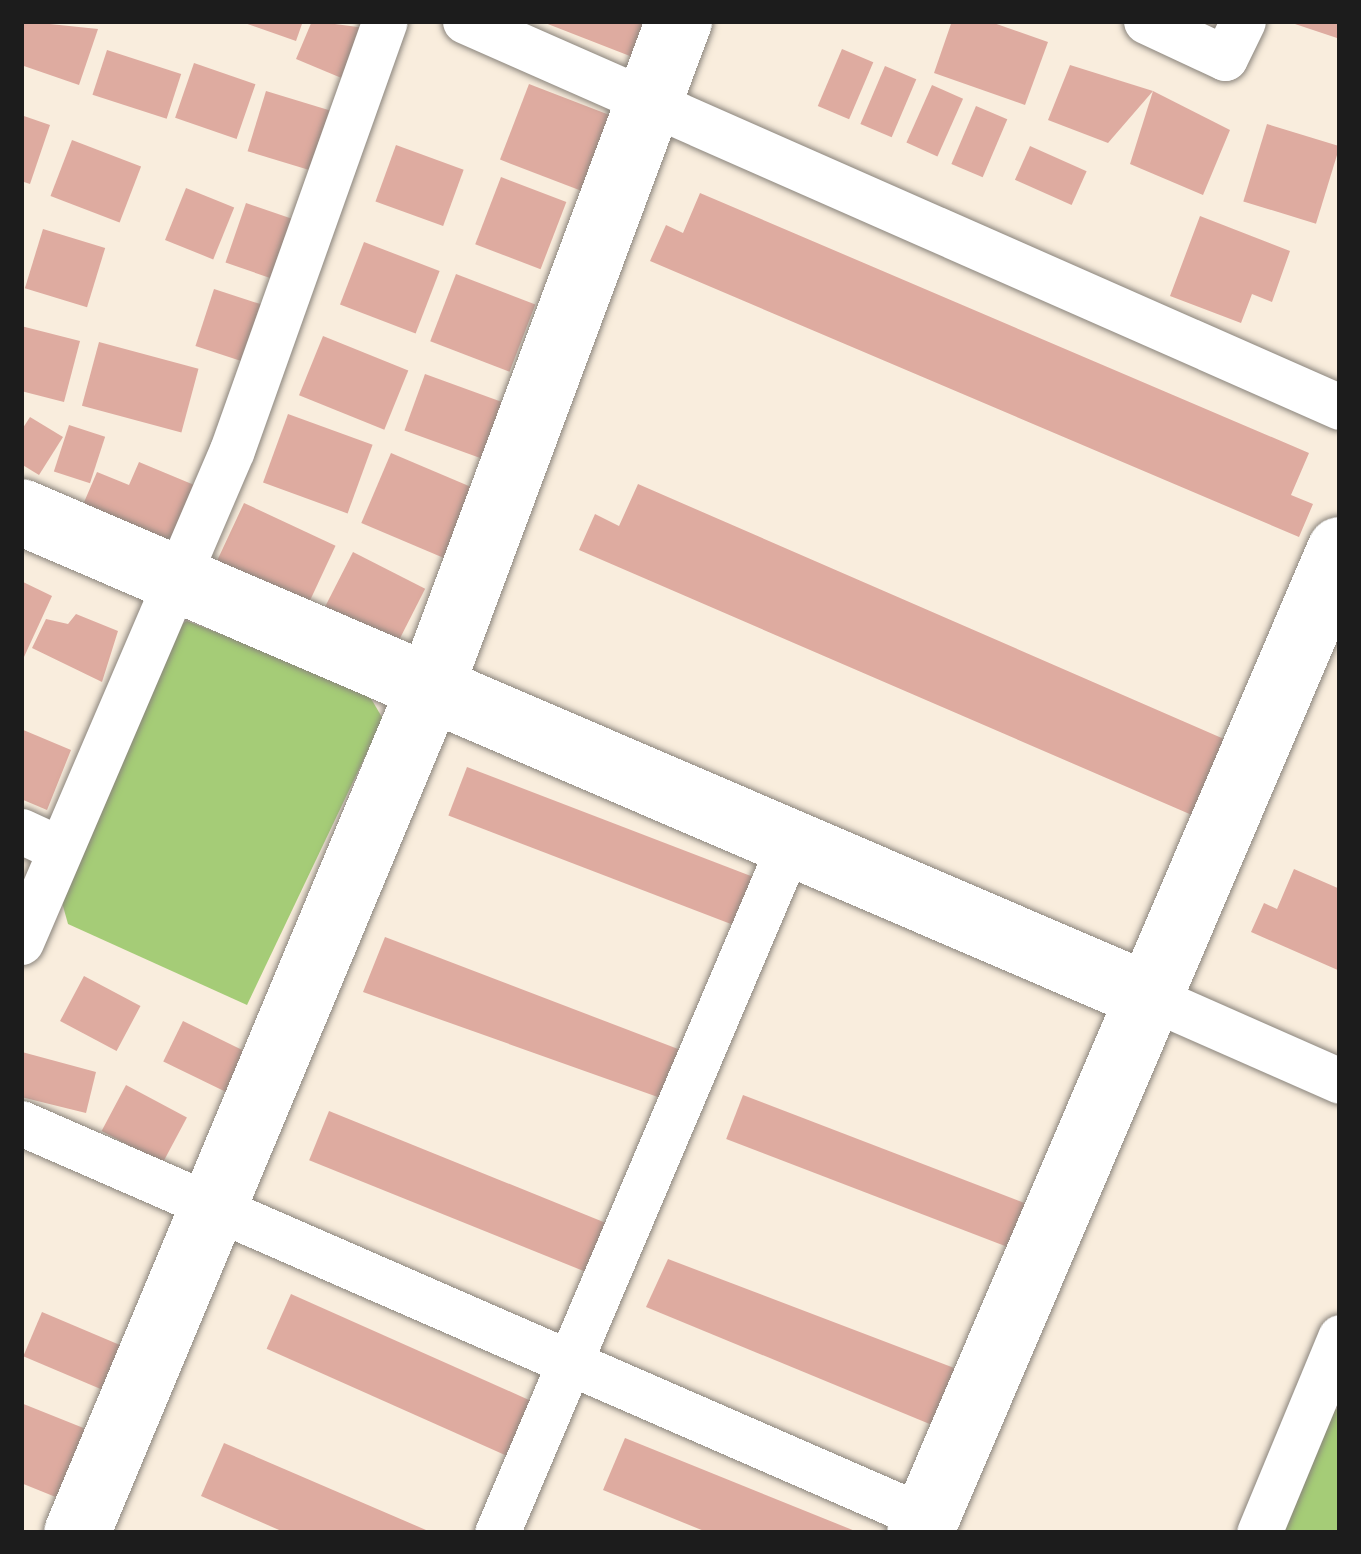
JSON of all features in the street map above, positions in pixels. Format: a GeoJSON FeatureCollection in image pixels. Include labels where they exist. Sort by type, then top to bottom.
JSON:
{"type":"FeatureCollection","features":[{"type":"Feature","properties":{"kind":"street"},"geometry":{"type":"LineString","coordinates":[[21,942],[41,840],[232,450],[385,21]]}},
{"type":"Feature","properties":{"kind":"street"},"geometry":{"type":"LineString","coordinates":[[465,21],[1340,406]]}},
{"type":"Feature","properties":{"kind":"street"},"geometry":{"type":"LineString","coordinates":[[76,1533],[218,1208],[431,686],[679,21]]}},
{"type":"Feature","properties":{"kind":"street"},"geometry":{"type":"LineString","coordinates":[[1146,21],[1225,58],[1243,21]]}},
{"type":"Feature","properties":{"kind":"street"},"geometry":{"type":"LineString","coordinates":[[21,512],[1340,1081]]}},
{"type":"Feature","properties":{"kind":"street"},"geometry":{"type":"LineString","coordinates":[[21,1123],[571,1362],[923,1526],[1145,994],[1340,550]]}},
{"type":"Feature","properties":{"kind":"street"},"geometry":{"type":"LineString","coordinates":[[497,1533],[791,841]]}},
{"type":"Feature","properties":{"kind":"street"},"geometry":{"type":"LineString","coordinates":[[1259,1533],[1334,1366]]}},
{"type":"Feature","properties":{"kind":"green space"},"geometry":{"type":"Polygon","coordinates":[[[187,621],[366,690],[383,719],[247,1005],[68,924],[56,881],[167,633],[187,621]]]}},
{"type":"Feature","properties":{"kind":"green space"},"geometry":{"type":"Polygon","coordinates":[[[1340,1408],[1340,1533],[1278,1533],[1332,1411],[1340,1408]]]}},
{"type":"Feature","properties":{"kind":"building"},"geometry":{"type":"Polygon","coordinates":[[[21,21],[98,29],[79,85],[21,65],[21,21]]]}},
{"type":"Feature","properties":{"kind":"building"},"geometry":{"type":"Polygon","coordinates":[[[239,21],[303,21],[296,41],[239,21]]]}},
{"type":"Feature","properties":{"kind":"building"},"geometry":{"type":"Polygon","coordinates":[[[312,21],[373,29],[351,82],[296,59],[312,21]]]}},
{"type":"Feature","properties":{"kind":"building"},"geometry":{"type":"Polygon","coordinates":[[[540,21],[650,21],[635,58],[540,21]]]}},
{"type":"Feature","properties":{"kind":"building"},"geometry":{"type":"Polygon","coordinates":[[[952,21],[988,21],[1048,42],[1025,105],[934,73],[952,21]]]}},
{"type":"Feature","properties":{"kind":"building"},"geometry":{"type":"Polygon","coordinates":[[[1340,21],[1340,39],[1289,22],[1340,21]]]}},
{"type":"Feature","properties":{"kind":"building"},"geometry":{"type":"Polygon","coordinates":[[[842,49],[873,62],[849,119],[818,106],[842,49]]]}},
{"type":"Feature","properties":{"kind":"building"},"geometry":{"type":"Polygon","coordinates":[[[107,50],[181,74],[167,119],[92,95],[107,50]]]}},
{"type":"Feature","properties":{"kind":"building"},"geometry":{"type":"Polygon","coordinates":[[[194,63],[255,84],[237,139],[175,118],[194,63]]]}},
{"type":"Feature","properties":{"kind":"building"},"geometry":{"type":"Polygon","coordinates":[[[1070,65],[1153,91],[1108,143],[1048,120],[1070,65]]]}},
{"type":"Feature","properties":{"kind":"building"},"geometry":{"type":"Polygon","coordinates":[[[885,66],[916,79],[892,137],[860,124],[885,66]]]}},
{"type":"Feature","properties":{"kind":"building"},"geometry":{"type":"Polygon","coordinates":[[[529,84],[612,116],[583,192],[500,160],[529,84]]]}},
{"type":"Feature","properties":{"kind":"building"},"geometry":{"type":"Polygon","coordinates":[[[932,85],[963,99],[937,156],[906,143],[932,85]]]}},
{"type":"Feature","properties":{"kind":"building"},"geometry":{"type":"Polygon","coordinates":[[[266,91],[330,111],[312,171],[248,151],[266,91]]]}},
{"type":"Feature","properties":{"kind":"building"},"geometry":{"type":"Polygon","coordinates":[[[1153,91],[1230,130],[1203,195],[1130,164],[1153,91]]]}},
{"type":"Feature","properties":{"kind":"building"},"geometry":{"type":"Polygon","coordinates":[[[976,106],[1007,119],[983,177],[951,164],[976,106]]]}},
{"type":"Feature","properties":{"kind":"building"},"geometry":{"type":"Polygon","coordinates":[[[21,115],[50,125],[30,184],[21,181],[21,115]]]}},
{"type":"Feature","properties":{"kind":"building"},"geometry":{"type":"Polygon","coordinates":[[[1267,124],[1340,146],[1316,224],[1243,201],[1267,124]]]}},
{"type":"Feature","properties":{"kind":"building"},"geometry":{"type":"Polygon","coordinates":[[[72,140],[141,167],[120,223],[50,196],[72,140]]]}},
{"type":"Feature","properties":{"kind":"building"},"geometry":{"type":"Polygon","coordinates":[[[396,145],[464,170],[443,226],[375,201],[396,145]]]}},
{"type":"Feature","properties":{"kind":"building"},"geometry":{"type":"Polygon","coordinates":[[[1030,146],[1087,171],[1072,205],[1015,180],[1030,146]]]}},
{"type":"Feature","properties":{"kind":"building"},"geometry":{"type":"Polygon","coordinates":[[[501,177],[566,202],[541,269],[475,244],[501,177]]]}},
{"type":"Feature","properties":{"kind":"building"},"geometry":{"type":"Polygon","coordinates":[[[186,188],[234,207],[213,259],[165,240],[186,188]]]}},
{"type":"Feature","properties":{"kind":"building"},"geometry":{"type":"Polygon","coordinates":[[[700,193],[1309,453],[1291,495],[1313,504],[1299,537],[650,261],[666,225],[683,233],[700,193]]]}},
{"type":"Feature","properties":{"kind":"building"},"geometry":{"type":"Polygon","coordinates":[[[246,203],[297,221],[277,280],[225,263],[246,203]]]}},
{"type":"Feature","properties":{"kind":"building"},"geometry":{"type":"Polygon","coordinates":[[[1200,216],[1290,251],[1272,302],[1252,294],[1241,323],[1170,296],[1200,216]]]}},
{"type":"Feature","properties":{"kind":"building"},"geometry":{"type":"Polygon","coordinates":[[[43,229],[105,248],[87,307],[25,288],[43,229]]]}},
{"type":"Feature","properties":{"kind":"building"},"geometry":{"type":"Polygon","coordinates":[[[364,242],[440,271],[416,334],[340,305],[364,242]]]}},
{"type":"Feature","properties":{"kind":"building"},"geometry":{"type":"Polygon","coordinates":[[[456,274],[535,304],[510,372],[430,341],[456,274]]]}},
{"type":"Feature","properties":{"kind":"building"},"geometry":{"type":"Polygon","coordinates":[[[214,289],[263,305],[245,362],[195,346],[214,289]]]}},
{"type":"Feature","properties":{"kind":"building"},"geometry":{"type":"Polygon","coordinates":[[[21,326],[80,341],[64,402],[21,391],[21,326]]]}},
{"type":"Feature","properties":{"kind":"building"},"geometry":{"type":"Polygon","coordinates":[[[323,336],[408,370],[384,430],[299,395],[323,336]]]}},
{"type":"Feature","properties":{"kind":"building"},"geometry":{"type":"Polygon","coordinates":[[[99,342],[198,369],[181,432],[82,406],[99,342]]]}},
{"type":"Feature","properties":{"kind":"building"},"geometry":{"type":"Polygon","coordinates":[[[425,374],[510,405],[489,461],[404,430],[425,374]]]}},
{"type":"Feature","properties":{"kind":"building"},"geometry":{"type":"Polygon","coordinates":[[[288,414],[373,445],[348,513],[263,483],[288,414]]]}},
{"type":"Feature","properties":{"kind":"building"},"geometry":{"type":"Polygon","coordinates":[[[30,417],[63,437],[39,475],[21,464],[21,431],[30,417]]]}},
{"type":"Feature","properties":{"kind":"building"},"geometry":{"type":"Polygon","coordinates":[[[69,425],[105,437],[90,483],[54,472],[69,425]]]}},
{"type":"Feature","properties":{"kind":"building"},"geometry":{"type":"Polygon","coordinates":[[[391,453],[481,491],[452,561],[361,523],[391,453]]]}},
{"type":"Feature","properties":{"kind":"building"},"geometry":{"type":"Polygon","coordinates":[[[139,462],[199,487],[169,560],[76,521],[97,472],[129,485],[139,462]]]}},
{"type":"Feature","properties":{"kind":"building"},"geometry":{"type":"Polygon","coordinates":[[[638,484],[1224,739],[1215,825],[579,550],[595,514],[619,526],[638,484]]]}},
{"type":"Feature","properties":{"kind":"building"},"geometry":{"type":"Polygon","coordinates":[[[244,503],[336,546],[303,615],[211,573],[244,503]]]}},
{"type":"Feature","properties":{"kind":"building"},"geometry":{"type":"Polygon","coordinates":[[[353,552],[425,589],[390,657],[318,621],[353,552]]]}},
{"type":"Feature","properties":{"kind":"building"},"geometry":{"type":"Polygon","coordinates":[[[21,581],[52,596],[24,657],[21,656],[21,581]]]}},
{"type":"Feature","properties":{"kind":"building"},"geometry":{"type":"Polygon","coordinates":[[[76,614],[118,631],[102,682],[32,648],[46,619],[68,624],[76,614]]]}},
{"type":"Feature","properties":{"kind":"building"},"geometry":{"type":"Polygon","coordinates":[[[21,729],[71,750],[47,810],[21,799],[21,729]]]}},
{"type":"Feature","properties":{"kind":"building"},"geometry":{"type":"Polygon","coordinates":[[[467,767],[764,881],[745,930],[448,816],[467,767]]]}},
{"type":"Feature","properties":{"kind":"building"},"geometry":{"type":"Polygon","coordinates":[[[1294,869],[1340,889],[1340,971],[1251,932],[1264,903],[1277,909],[1294,869]]]}},
{"type":"Feature","properties":{"kind":"building"},"geometry":{"type":"Polygon","coordinates":[[[385,937],[699,1057],[669,1101],[363,992],[385,937]]]}},
{"type":"Feature","properties":{"kind":"building"},"geometry":{"type":"Polygon","coordinates":[[[84,976],[141,1006],[117,1051],[60,1021],[84,976]]]}},
{"type":"Feature","properties":{"kind":"building"},"geometry":{"type":"Polygon","coordinates":[[[183,1021],[250,1054],[231,1094],[163,1061],[183,1021]]]}},
{"type":"Feature","properties":{"kind":"building"},"geometry":{"type":"Polygon","coordinates":[[[22,1052],[96,1072],[86,1113],[21,1097],[22,1052]]]}},
{"type":"Feature","properties":{"kind":"building"},"geometry":{"type":"Polygon","coordinates":[[[126,1085],[187,1117],[163,1163],[102,1131],[126,1085]]]}},
{"type":"Feature","properties":{"kind":"building"},"geometry":{"type":"Polygon","coordinates":[[[743,1095],[1053,1214],[1036,1258],[726,1139],[743,1095]]]}},
{"type":"Feature","properties":{"kind":"building"},"geometry":{"type":"Polygon","coordinates":[[[329,1111],[613,1226],[593,1275],[309,1160],[329,1111]]]}},
{"type":"Feature","properties":{"kind":"building"},"geometry":{"type":"Polygon","coordinates":[[[668,1259],[970,1374],[949,1432],[646,1307],[668,1259]]]}},
{"type":"Feature","properties":{"kind":"building"},"geometry":{"type":"Polygon","coordinates":[[[291,1294],[539,1405],[515,1459],[267,1349],[291,1294]]]}},
{"type":"Feature","properties":{"kind":"building"},"geometry":{"type":"Polygon","coordinates":[[[42,1312],[128,1348],[109,1393],[23,1356],[42,1312]]]}},
{"type":"Feature","properties":{"kind":"building"},"geometry":{"type":"Polygon","coordinates":[[[21,1403],[91,1431],[63,1500],[21,1483],[21,1403]]]}},
{"type":"Feature","properties":{"kind":"building"},"geometry":{"type":"Polygon","coordinates":[[[625,1438],[860,1533],[709,1533],[603,1490],[625,1438]]]}},
{"type":"Feature","properties":{"kind":"building"},"geometry":{"type":"Polygon","coordinates":[[[224,1443],[433,1533],[286,1533],[201,1496],[224,1443]]]}}]}
